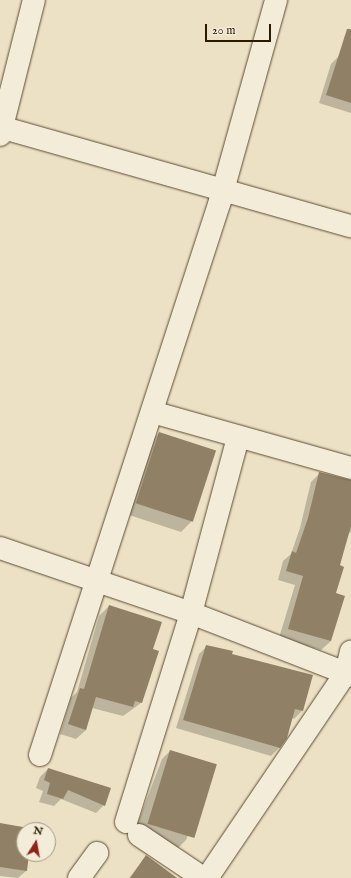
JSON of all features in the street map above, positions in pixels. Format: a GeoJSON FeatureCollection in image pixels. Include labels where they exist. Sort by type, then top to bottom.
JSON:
{"type":"FeatureCollection","features":[{"type":"Feature","properties":{"kind":"street"},"geometry":{"type":"LineString","coordinates":[[34,0],[1,130],[351,226]]}},
{"type":"Feature","properties":{"kind":"street"},"geometry":{"type":"LineString","coordinates":[[40,755],[223,190],[276,0]]}},
{"type":"Feature","properties":{"kind":"street"},"geometry":{"type":"LineString","coordinates":[[152,412],[238,438],[351,468]]}},
{"type":"Feature","properties":{"kind":"street"},"geometry":{"type":"LineString","coordinates":[[203,878],[133,828],[238,438]]}},
{"type":"Feature","properties":{"kind":"street"},"geometry":{"type":"LineString","coordinates":[[0,548],[96,579],[191,613],[348,674]]}},
{"type":"Feature","properties":{"kind":"street"},"geometry":{"type":"LineString","coordinates":[[207,878],[348,674],[351,652]]}},
{"type":"Feature","properties":{"kind":"street"},"geometry":{"type":"LineString","coordinates":[[79,878],[97,852]]}},
{"type":"Feature","properties":{"kind":"building"},"geometry":{"type":"Polygon","coordinates":[[[347,29],[351,29],[351,103],[326,95],[347,29]]]}},
{"type":"Feature","properties":{"kind":"building"},"geometry":{"type":"Polygon","coordinates":[[[159,432],[216,451],[193,522],[136,503],[159,432]]]}},
{"type":"Feature","properties":{"kind":"building"},"geometry":{"type":"Polygon","coordinates":[[[319,472],[351,480],[351,526],[340,565],[344,567],[336,593],[345,596],[331,641],[288,629],[303,576],[286,571],[292,551],[296,553],[308,518],[319,472]]]}},
{"type":"Feature","properties":{"kind":"building"},"geometry":{"type":"Polygon","coordinates":[[[109,605],[162,622],[153,649],[159,651],[142,703],[135,701],[133,707],[96,697],[86,730],[68,724],[80,688],[84,689],[109,605]]]}},
{"type":"Feature","properties":{"kind":"building"},"geometry":{"type":"Polygon","coordinates":[[[206,645],[233,651],[232,654],[313,675],[303,711],[295,709],[287,738],[280,748],[183,720],[206,645]]]}},
{"type":"Feature","properties":{"kind":"building"},"geometry":{"type":"Polygon","coordinates":[[[170,750],[217,764],[194,838],[147,824],[170,750]]]}},
{"type":"Feature","properties":{"kind":"building"},"geometry":{"type":"Polygon","coordinates":[[[48,768],[111,788],[105,806],[68,790],[63,799],[47,794],[50,783],[44,780],[48,768]]]}},
{"type":"Feature","properties":{"kind":"building"},"geometry":{"type":"Polygon","coordinates":[[[0,823],[16,826],[16,862],[28,862],[27,871],[0,867],[0,823]]]}},
{"type":"Feature","properties":{"kind":"building"},"geometry":{"type":"Polygon","coordinates":[[[146,855],[177,878],[130,878],[146,855]]]}}]}
